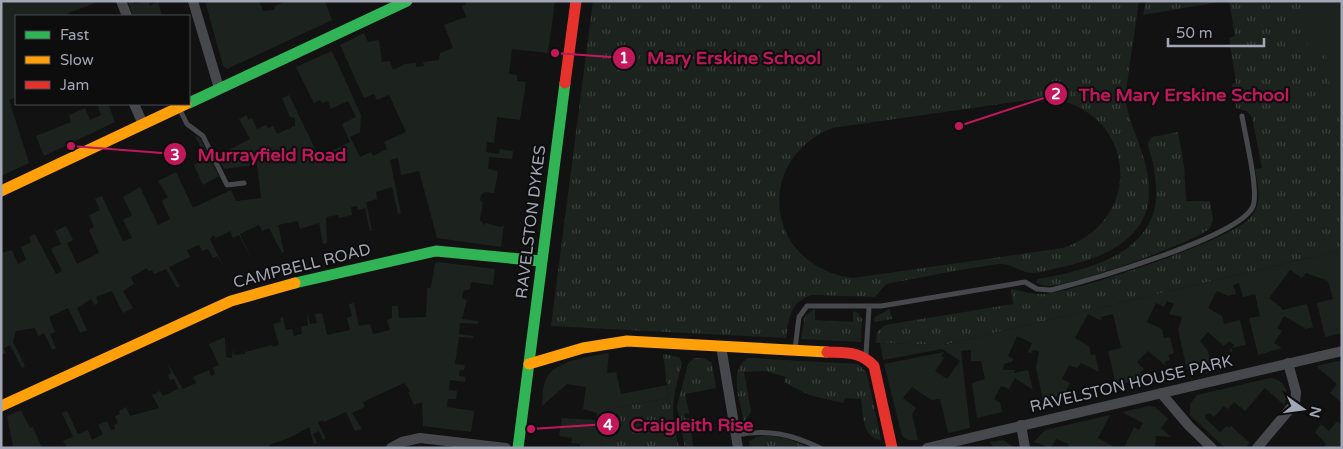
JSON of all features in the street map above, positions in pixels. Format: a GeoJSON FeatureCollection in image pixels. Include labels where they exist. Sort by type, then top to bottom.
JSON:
{"type":"FeatureCollection","features":[{"type":"Feature","properties":{"kind":"street"},"geometry":{"type":"LineString","coordinates":[[121,1],[127,15]]}},
{"type":"Feature","properties":{"kind":"street"},"geometry":{"type":"LineString","coordinates":[[193,1],[219,88]]}},
{"type":"Feature","properties":{"kind":"street"},"geometry":{"type":"LineString","coordinates":[[190,102],[392,5],[407,1]]}},
{"type":"Feature","properties":{"kind":"street","name":"RAVELSTON DYKES"},"geometry":{"type":"LineString","coordinates":[[518,448],[576,1]]}},
{"type":"Feature","properties":{"kind":"street"},"geometry":{"type":"LineString","coordinates":[[134,105],[143,124]]}},
{"type":"Feature","properties":{"kind":"street"},"geometry":{"type":"LineString","coordinates":[[1,191],[184,105]]}},
{"type":"Feature","properties":{"kind":"street","name":"CAMPBELL ROAD"},"geometry":{"type":"LineString","coordinates":[[1,406],[231,301],[265,290],[436,251],[541,261]]}},
{"type":"Feature","properties":{"kind":"street"},"geometry":{"type":"LineString","coordinates":[[529,364],[583,348],[617,342],[852,353],[866,357],[875,370],[892,448]]}},
{"type":"Feature","properties":{"kind":"street"},"geometry":{"type":"LineString","coordinates":[[721,346],[738,448]]}},
{"type":"Feature","properties":{"kind":"street","name":"RAVELSTON HOUSE PARK"},"geometry":{"type":"LineString","coordinates":[[927,448],[1342,351]]}},
{"type":"Feature","properties":{"kind":"street"},"geometry":{"type":"LineString","coordinates":[[1257,448],[1295,403],[1296,392],[1288,363]]}},
{"type":"Feature","properties":{"kind":"street"},"geometry":{"type":"LineString","coordinates":[[1161,393],[1188,426],[1212,448]]}},
{"type":"Feature","properties":{"kind":"street"},"geometry":{"type":"LineString","coordinates":[[1021,426],[1025,448]]}},
{"type":"Feature","properties":{"kind":"street"},"geometry":{"type":"LineString","coordinates":[[390,448],[402,442],[420,438],[506,448]]}},
{"type":"Feature","properties":{"kind":"lane"},"geometry":{"type":"LineString","coordinates":[[184,105],[187,124],[203,136],[227,185],[244,183]]}},
{"type":"Feature","properties":{"kind":"lane"},"geometry":{"type":"LineString","coordinates":[[795,350],[799,318],[807,306],[869,308],[1025,282],[1037,289],[1051,290],[1135,266],[1173,252],[1243,219],[1252,208],[1255,194],[1242,116]]}},
{"type":"Feature","properties":{"kind":"lane"},"geometry":{"type":"LineString","coordinates":[[866,357],[869,308]]}},
{"type":"Feature","properties":{"kind":"lane"},"geometry":{"type":"LineString","coordinates":[[736,435],[774,432],[789,435],[820,448]]}},
{"type":"Feature","properties":{"kind":"green space"},"geometry":{"type":"Polygon","coordinates":[[[11,1],[101,1],[68,13],[69,15],[15,15],[15,97],[9,100],[29,163],[1,176],[1,4],[11,1]]]}},
{"type":"Feature","properties":{"kind":"green space"},"geometry":{"type":"Polygon","coordinates":[[[128,1],[133,1],[134,4],[148,1],[150,6],[158,1],[162,15],[133,15],[128,1]]]}},
{"type":"Feature","properties":{"kind":"green space"},"geometry":{"type":"Polygon","coordinates":[[[205,1],[259,1],[263,11],[274,10],[275,6],[287,1],[325,1],[332,20],[227,69],[223,66],[205,1]]]}},
{"type":"Feature","properties":{"kind":"green space"},"geometry":{"type":"Polygon","coordinates":[[[465,1],[555,1],[548,53],[512,49],[509,74],[517,75],[517,81],[526,82],[520,120],[497,117],[494,143],[487,142],[486,152],[499,154],[500,149],[513,151],[512,159],[489,157],[488,169],[498,171],[494,193],[485,192],[481,195],[480,200],[483,202],[480,220],[484,225],[486,223],[501,227],[504,225],[501,247],[437,238],[419,171],[401,175],[398,158],[390,160],[401,213],[398,214],[392,187],[376,192],[377,199],[366,202],[372,231],[370,231],[365,208],[358,210],[357,206],[351,207],[352,215],[339,218],[338,215],[326,217],[327,243],[323,244],[319,223],[300,229],[298,221],[278,225],[284,252],[282,253],[269,228],[262,231],[259,225],[240,234],[253,262],[239,235],[233,238],[230,231],[216,238],[213,235],[210,239],[224,268],[217,256],[213,258],[208,249],[202,251],[199,245],[187,250],[190,257],[169,267],[180,286],[177,288],[166,269],[154,274],[152,270],[148,271],[147,268],[131,277],[134,284],[123,291],[133,308],[123,313],[112,291],[96,297],[98,303],[94,305],[91,299],[77,308],[87,330],[80,333],[68,308],[49,317],[55,332],[50,334],[56,348],[52,350],[44,333],[38,336],[35,328],[16,331],[13,342],[25,366],[22,368],[10,345],[4,348],[6,353],[1,355],[1,253],[12,250],[18,264],[26,260],[21,247],[31,242],[29,237],[35,234],[56,274],[62,271],[51,249],[61,244],[55,231],[66,226],[73,240],[67,243],[77,264],[99,253],[89,230],[94,227],[89,215],[100,210],[95,199],[102,196],[123,241],[132,238],[123,220],[132,215],[123,197],[140,187],[158,225],[170,219],[162,201],[168,197],[158,181],[176,172],[193,208],[231,190],[236,201],[261,198],[257,165],[224,169],[217,156],[250,139],[239,119],[247,115],[248,120],[252,118],[257,129],[266,125],[268,128],[273,126],[277,134],[295,126],[295,118],[290,117],[282,98],[289,95],[319,157],[350,142],[342,124],[356,117],[348,101],[331,109],[328,101],[322,103],[320,100],[314,103],[296,67],[332,51],[361,115],[360,132],[350,137],[360,157],[371,152],[373,156],[387,149],[384,142],[406,132],[389,95],[377,100],[374,94],[364,98],[340,45],[364,33],[368,42],[379,40],[382,62],[390,61],[393,70],[405,64],[416,63],[416,67],[424,66],[423,62],[439,60],[440,53],[453,48],[444,25],[466,17],[462,6],[466,4],[465,1]]]}},
{"type":"Feature","properties":{"kind":"green space"},"geometry":{"type":"Polygon","coordinates":[[[593,1],[1139,1],[1125,97],[1147,170],[1149,196],[1146,212],[1139,226],[1116,247],[1072,265],[1031,273],[1006,264],[998,264],[886,284],[875,297],[812,295],[799,301],[795,306],[790,317],[786,338],[551,326],[593,1]],[[1042,98],[832,128],[806,143],[789,164],[781,187],[780,211],[787,234],[802,255],[824,270],[853,278],[1063,248],[1091,233],[1109,213],[1119,189],[1120,164],[1112,140],[1096,119],[1073,105],[1042,98]]]}},
{"type":"Feature","properties":{"kind":"green space"},"geometry":{"type":"Polygon","coordinates":[[[1146,1],[1225,1],[1143,15],[1146,1]]]}},
{"type":"Feature","properties":{"kind":"green space"},"geometry":{"type":"Polygon","coordinates":[[[1229,1],[1342,1],[1342,250],[944,345],[876,343],[877,332],[885,325],[1013,304],[1011,289],[1045,294],[1088,284],[1186,251],[1238,227],[1251,217],[1255,212],[1258,200],[1255,169],[1262,168],[1252,117],[1247,111],[1236,108],[1232,84],[1236,83],[1229,38],[1235,36],[1229,1]]]}},
{"type":"Feature","properties":{"kind":"green space"},"geometry":{"type":"Polygon","coordinates":[[[1303,1],[1342,1],[1342,113],[1333,114],[1326,55],[1309,57],[1303,1]]]}},
{"type":"Feature","properties":{"kind":"green space"},"geometry":{"type":"Polygon","coordinates":[[[97,105],[108,105],[115,122],[44,156],[36,136],[71,122],[69,115],[85,108],[90,120],[101,115],[97,105]]]}},
{"type":"Feature","properties":{"kind":"green space"},"geometry":{"type":"Polygon","coordinates":[[[1178,132],[1184,166],[1186,201],[1210,201],[1213,219],[1210,228],[1200,235],[1157,253],[1078,280],[1046,286],[1036,282],[1038,279],[1075,271],[1112,257],[1128,247],[1142,234],[1151,218],[1156,199],[1155,177],[1148,142],[1152,137],[1178,132]]]}},
{"type":"Feature","properties":{"kind":"green space"},"geometry":{"type":"Polygon","coordinates":[[[195,136],[200,138],[219,176],[203,185],[194,165],[206,158],[195,136]]]}},
{"type":"Feature","properties":{"kind":"green space"},"geometry":{"type":"Polygon","coordinates":[[[1342,250],[1342,333],[1325,337],[1317,303],[1333,299],[1328,281],[1306,273],[1302,278],[1290,270],[1269,298],[1281,307],[1282,310],[1307,304],[1313,327],[1306,329],[1284,316],[1277,328],[1282,331],[1274,343],[1282,348],[1258,355],[1249,318],[1260,316],[1255,294],[1243,297],[1239,283],[1233,285],[1236,294],[1228,296],[1217,291],[1208,308],[1222,316],[1224,324],[1240,320],[1246,345],[1232,348],[1232,352],[1229,351],[1234,345],[1230,341],[1224,346],[1208,332],[1200,341],[1208,351],[1211,363],[1187,369],[1178,330],[1182,317],[1169,314],[1174,304],[1167,301],[1164,307],[1156,303],[1147,322],[1162,329],[1164,338],[1170,337],[1174,353],[1168,355],[1170,360],[1165,362],[1166,366],[1148,351],[1137,362],[1144,369],[1140,373],[1141,379],[1116,385],[1108,351],[1121,348],[1113,314],[1101,317],[1102,319],[1099,320],[1088,314],[1075,338],[1089,346],[1091,355],[1095,354],[1099,372],[1081,363],[1077,368],[1069,365],[1062,379],[1070,383],[1066,390],[1073,393],[1043,400],[1036,368],[1039,351],[1033,350],[1031,353],[1028,352],[1032,343],[1017,336],[1008,356],[1013,359],[1012,362],[1004,364],[1003,370],[1015,370],[1014,373],[1028,370],[1033,390],[1015,378],[1009,389],[1001,386],[994,399],[1000,403],[1002,412],[977,418],[972,383],[985,379],[981,361],[971,361],[971,350],[961,351],[970,428],[948,433],[940,399],[931,400],[912,387],[903,398],[916,408],[912,414],[918,440],[908,440],[902,436],[884,364],[944,352],[941,356],[944,358],[935,371],[947,379],[960,361],[942,349],[883,360],[880,343],[944,345],[1342,250]]]}},
{"type":"Feature","properties":{"kind":"green space"},"geometry":{"type":"Polygon","coordinates":[[[435,263],[495,269],[493,285],[471,282],[470,289],[463,291],[462,298],[467,300],[462,319],[478,321],[478,324],[460,323],[459,334],[473,336],[473,338],[459,337],[455,364],[465,365],[464,370],[460,370],[459,376],[466,377],[465,382],[450,380],[449,390],[457,391],[456,399],[448,399],[447,407],[474,411],[471,432],[423,426],[422,402],[414,405],[408,392],[410,391],[404,383],[363,402],[365,407],[352,413],[362,429],[355,431],[346,412],[324,422],[323,420],[318,422],[326,439],[323,440],[319,431],[313,434],[317,443],[314,444],[309,427],[289,438],[269,445],[270,448],[67,448],[63,441],[73,437],[62,413],[67,411],[78,434],[88,430],[92,440],[103,434],[98,425],[107,421],[111,430],[115,429],[114,425],[118,423],[115,416],[120,414],[119,411],[126,407],[130,416],[159,408],[152,395],[160,391],[163,396],[178,389],[174,379],[170,380],[168,375],[171,373],[168,364],[183,389],[196,383],[193,377],[209,370],[211,376],[215,374],[213,368],[219,365],[209,344],[225,337],[226,357],[232,358],[233,349],[234,355],[245,354],[245,352],[272,345],[273,347],[279,345],[273,324],[281,322],[280,318],[283,317],[286,330],[292,329],[294,336],[302,334],[301,327],[308,325],[307,312],[310,324],[317,323],[315,314],[322,313],[327,335],[350,330],[347,318],[352,316],[349,304],[354,303],[359,326],[370,324],[373,334],[390,330],[387,320],[392,318],[392,306],[398,306],[399,318],[426,317],[427,288],[431,288],[435,263]]]}},
{"type":"Feature","properties":{"kind":"green space"},"geometry":{"type":"Polygon","coordinates":[[[815,309],[815,320],[853,322],[853,311],[858,313],[862,319],[861,342],[801,339],[805,315],[815,309]]]}},
{"type":"Feature","properties":{"kind":"green space"},"geometry":{"type":"Polygon","coordinates":[[[890,309],[892,319],[874,322],[875,317],[890,309]]]}},
{"type":"Feature","properties":{"kind":"green space"},"geometry":{"type":"Polygon","coordinates":[[[609,353],[607,373],[616,372],[621,394],[667,385],[669,398],[604,410],[601,448],[580,448],[580,444],[571,443],[572,438],[559,436],[562,418],[596,420],[597,413],[583,409],[586,387],[567,384],[542,406],[545,382],[557,367],[565,363],[609,353]]]}},
{"type":"Feature","properties":{"kind":"green space"},"geometry":{"type":"Polygon","coordinates":[[[663,354],[679,357],[682,363],[673,405],[679,448],[601,448],[604,410],[669,398],[663,354]]]}},
{"type":"Feature","properties":{"kind":"green space"},"geometry":{"type":"Polygon","coordinates":[[[694,358],[704,358],[712,363],[716,388],[685,394],[689,413],[684,414],[685,418],[690,418],[693,448],[685,448],[677,406],[688,364],[694,358]]]}},
{"type":"Feature","properties":{"kind":"green space"},"geometry":{"type":"Polygon","coordinates":[[[748,358],[858,364],[866,372],[868,378],[881,440],[870,435],[867,430],[863,418],[861,399],[845,398],[843,403],[809,395],[784,382],[786,377],[765,371],[744,372],[751,412],[744,422],[738,397],[737,379],[738,371],[748,358]]]}},
{"type":"Feature","properties":{"kind":"green space"},"geometry":{"type":"Polygon","coordinates":[[[1342,360],[1342,403],[1330,393],[1337,384],[1316,366],[1342,360]]]}},
{"type":"Feature","properties":{"kind":"green space"},"geometry":{"type":"Polygon","coordinates":[[[1270,378],[1279,381],[1285,387],[1287,395],[1284,405],[1265,388],[1245,411],[1234,402],[1228,409],[1224,406],[1214,417],[1209,413],[1205,416],[1220,432],[1227,426],[1229,428],[1231,426],[1250,443],[1245,448],[1225,448],[1190,415],[1190,404],[1197,395],[1270,378]]]}},
{"type":"Feature","properties":{"kind":"green space"},"geometry":{"type":"Polygon","coordinates":[[[1149,406],[1155,407],[1168,419],[1161,428],[1171,437],[1156,436],[1155,448],[1124,448],[1134,427],[1139,430],[1143,423],[1122,412],[1149,406]]]}},
{"type":"Feature","properties":{"kind":"green space"},"geometry":{"type":"Polygon","coordinates":[[[21,410],[30,428],[33,427],[42,448],[8,448],[13,446],[7,416],[21,410]]]}},
{"type":"Feature","properties":{"kind":"green space"},"geometry":{"type":"Polygon","coordinates":[[[1110,415],[1098,438],[1116,448],[1068,448],[1069,444],[1056,439],[1051,448],[1034,442],[1045,430],[1110,415]]]}},
{"type":"Feature","properties":{"kind":"green space"},"geometry":{"type":"Polygon","coordinates":[[[1337,421],[1342,425],[1342,448],[1323,448],[1326,444],[1315,432],[1321,424],[1329,431],[1337,421]]]}},
{"type":"Feature","properties":{"kind":"green space"},"geometry":{"type":"Polygon","coordinates":[[[766,435],[788,439],[810,448],[750,448],[749,442],[756,437],[766,435]]]}},
{"type":"Feature","properties":{"kind":"green space"},"geometry":{"type":"Polygon","coordinates":[[[1003,440],[1015,448],[994,448],[990,442],[1003,440]]]}},
{"type":"Feature","properties":{"kind":"traffic: fast"},"geometry":{"type":"LineString","coordinates":[[190,103],[407,1]]}},
{"type":"Feature","properties":{"kind":"traffic: fast"},"geometry":{"type":"LineString","coordinates":[[518,448],[565,83]]}},
{"type":"Feature","properties":{"kind":"traffic: fast"},"geometry":{"type":"LineString","coordinates":[[295,283],[436,251],[541,261]]}},
{"type":"Feature","properties":{"kind":"traffic: slow"},"geometry":{"type":"LineString","coordinates":[[1,191],[184,105]]}},
{"type":"Feature","properties":{"kind":"traffic: slow"},"geometry":{"type":"LineString","coordinates":[[1,406],[231,301],[295,283]]}},
{"type":"Feature","properties":{"kind":"traffic: slow"},"geometry":{"type":"LineString","coordinates":[[529,364],[583,348],[627,341],[827,352]]}},
{"type":"Feature","properties":{"kind":"traffic: jam"},"geometry":{"type":"LineString","coordinates":[[565,83],[576,1]]}},
{"type":"Feature","properties":{"kind":"traffic: jam"},"geometry":{"type":"LineString","coordinates":[[827,352],[858,355],[874,366],[892,448]]}},
{"type":"Feature","properties":{"kind":"place","name":"Mary Erskine School"},"geometry":{"type":"Point","coordinates":[555,53]}},
{"type":"Feature","properties":{"kind":"place","name":"The Mary Erskine School"},"geometry":{"type":"Point","coordinates":[959,126]}},
{"type":"Feature","properties":{"kind":"place","name":"Murrayfield Road"},"geometry":{"type":"Point","coordinates":[71,146]}},
{"type":"Feature","properties":{"kind":"place","name":"Craigleith Rise"},"geometry":{"type":"Point","coordinates":[531,429]}}]}
